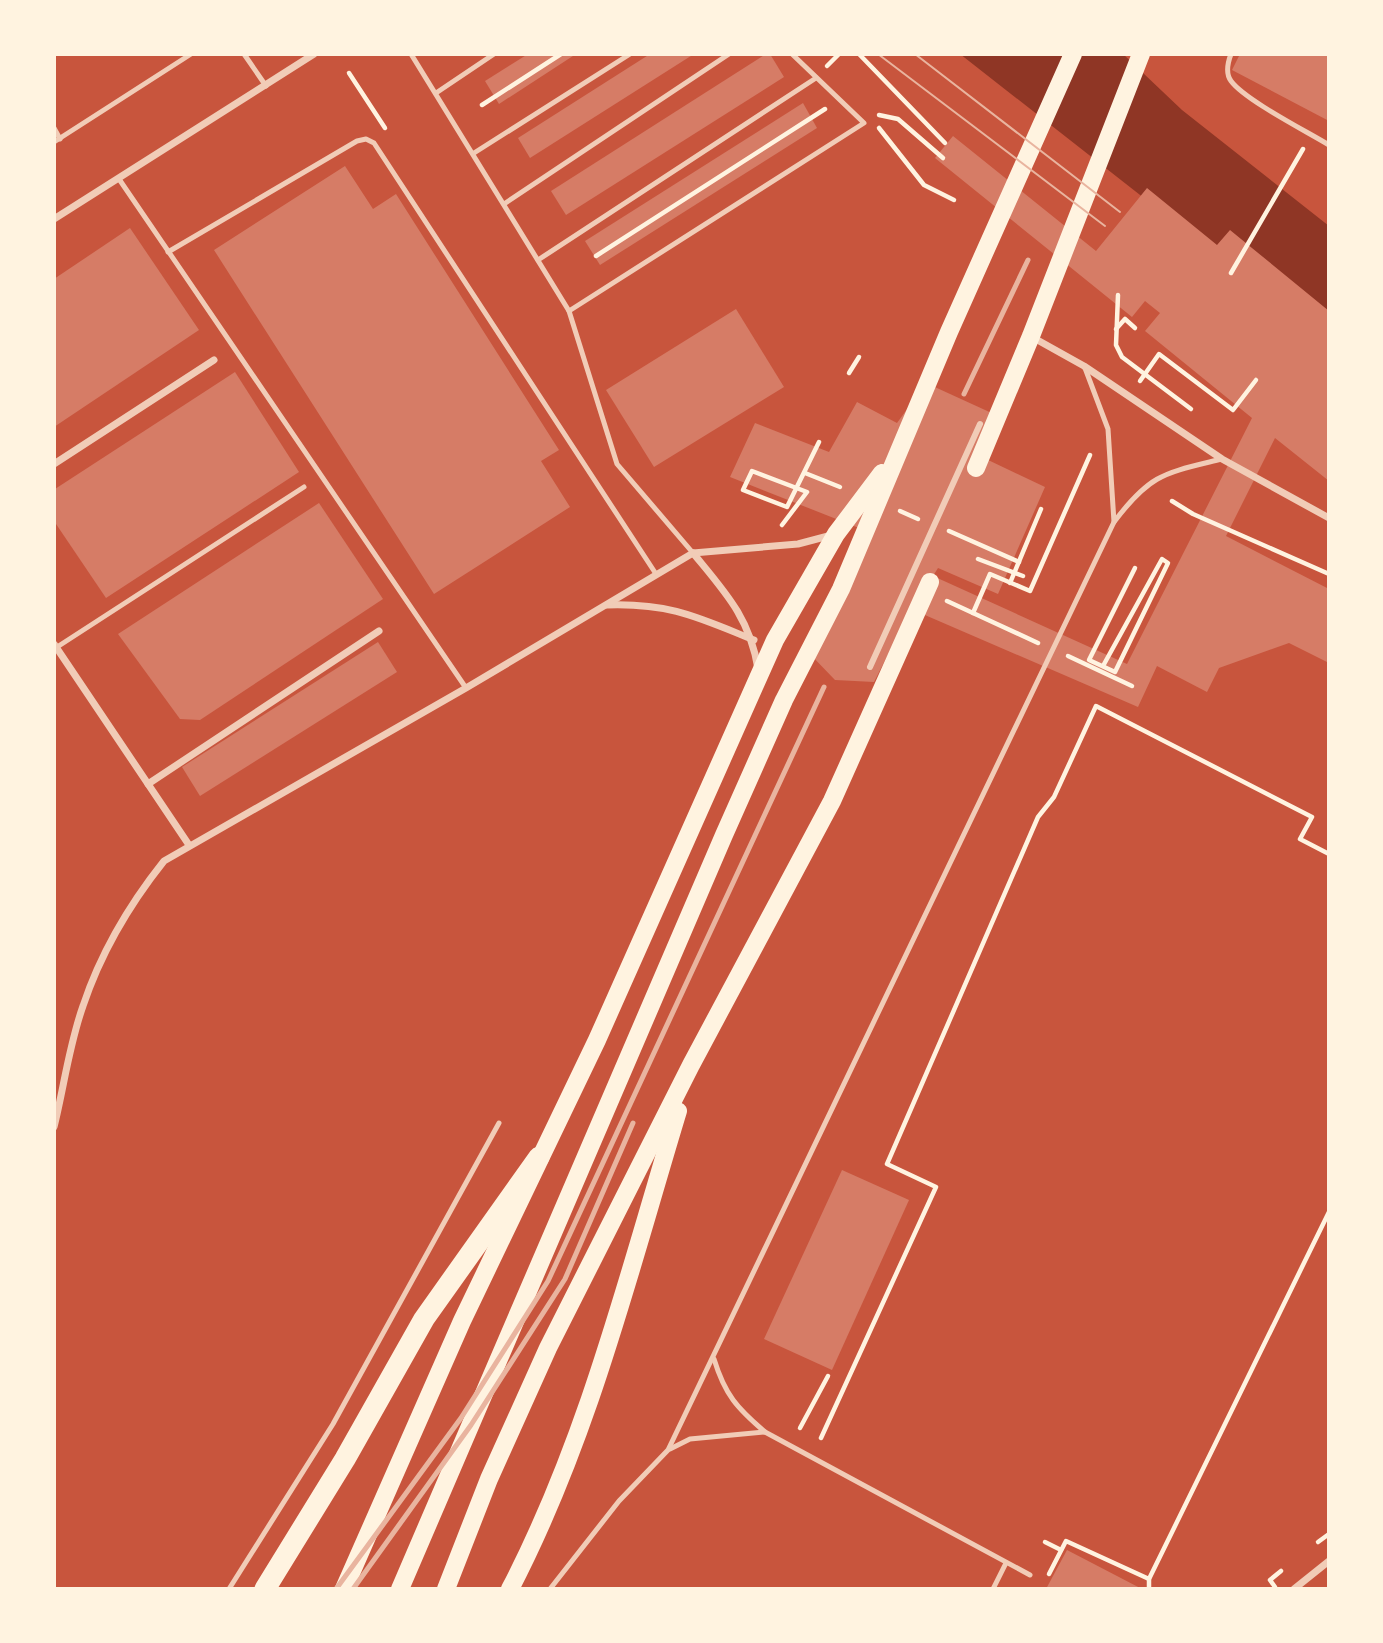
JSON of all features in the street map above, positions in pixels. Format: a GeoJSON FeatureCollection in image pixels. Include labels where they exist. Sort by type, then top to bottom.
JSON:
{"type":"FeatureCollection","features":[{"type":"Feature","properties":{"kind":"highway"},"geometry":{"type":"LineString","coordinates":[[265,1589],[345,1459],[424,1318],[539,1157]]}},
{"type":"Feature","properties":{"kind":"main road"},"geometry":{"type":"LineString","coordinates":[[1036,133],[1059,54]]}},
{"type":"Feature","properties":{"kind":"main road"},"geometry":{"type":"LineString","coordinates":[[400,1589],[724,835],[784,700],[841,589],[1036,133],[1073,54]]}},
{"type":"Feature","properties":{"kind":"main road"},"geometry":{"type":"LineString","coordinates":[[976,468],[1031,336],[1141,54]]}},
{"type":"Feature","properties":{"kind":"main road"},"geometry":{"type":"LineString","coordinates":[[344,1589],[462,1321],[597,1040],[775,640],[836,534],[899,451]]}},
{"type":"Feature","properties":{"kind":"main road"},"geometry":{"type":"LineString","coordinates":[[446,1589],[489,1479],[548,1348],[691,1065],[832,801],[930,582]]}},
{"type":"Feature","properties":{"kind":"main road"},"geometry":{"type":"LineString","coordinates":[[510,1589],[527,1556],[595,1385],[691,1065]]}},
{"type":"Feature","properties":{"kind":"street"},"geometry":{"type":"LineString","coordinates":[[54,219],[314,54]]}},
{"type":"Feature","properties":{"kind":"street"},"geometry":{"type":"LineString","coordinates":[[1031,336],[1084,366],[1222,459],[1329,518]]}},
{"type":"Feature","properties":{"kind":"street"},"geometry":{"type":"LineString","coordinates":[[54,464],[214,360]]}},
{"type":"Feature","properties":{"kind":"street"},"geometry":{"type":"LineString","coordinates":[[870,667],[980,424]]}},
{"type":"Feature","properties":{"kind":"street"},"geometry":{"type":"LineString","coordinates":[[54,1127],[58,1100],[82,1008],[112,937],[136,895],[164,861],[466,688],[693,553],[797,544],[836,534]]}},
{"type":"Feature","properties":{"kind":"street"},"geometry":{"type":"LineString","coordinates":[[693,553],[732,601],[754,640],[759,677]]}},
{"type":"Feature","properties":{"kind":"street"},"geometry":{"type":"LineString","coordinates":[[604,605],[648,604],[680,610],[754,640]]}},
{"type":"Feature","properties":{"kind":"street"},"geometry":{"type":"LineString","coordinates":[[148,784],[379,631]]}},
{"type":"Feature","properties":{"kind":"street"},"geometry":{"type":"LineString","coordinates":[[55,647],[189,845]]}},
{"type":"Feature","properties":{"kind":"street"},"geometry":{"type":"LineString","coordinates":[[1294,1589],[1329,1561]]}},
{"type":"Feature","properties":{"kind":"street"},"geometry":{"type":"LineString","coordinates":[[1304,1581],[1310,1589]]}},
{"type":"Feature","properties":{"kind":"lane"},"geometry":{"type":"LineString","coordinates":[[54,128],[57,141],[191,54]]}},
{"type":"Feature","properties":{"kind":"lane"},"geometry":{"type":"LineString","coordinates":[[244,54],[266,86]]}},
{"type":"Feature","properties":{"kind":"lane"},"geometry":{"type":"LineString","coordinates":[[411,54],[569,311],[617,464],[693,553]]}},
{"type":"Feature","properties":{"kind":"lane"},"geometry":{"type":"LineString","coordinates":[[436,93],[494,54]]}},
{"type":"Feature","properties":{"kind":"lane"},"geometry":{"type":"LineString","coordinates":[[474,153],[629,54]]}},
{"type":"Feature","properties":{"kind":"lane"},"geometry":{"type":"LineString","coordinates":[[504,204],[729,54]]}},
{"type":"Feature","properties":{"kind":"lane"},"geometry":{"type":"LineString","coordinates":[[569,311],[864,123],[792,54]]}},
{"type":"Feature","properties":{"kind":"lane"},"geometry":{"type":"LineString","coordinates":[[1231,54],[1227,70],[1230,80],[1268,109],[1329,145]]}},
{"type":"Feature","properties":{"kind":"lane"},"geometry":{"type":"LineString","coordinates":[[538,260],[816,78]]}},
{"type":"Feature","properties":{"kind":"lane"},"geometry":{"type":"LineString","coordinates":[[169,251],[357,141],[366,139],[374,143],[656,574]]}},
{"type":"Feature","properties":{"kind":"lane"},"geometry":{"type":"LineString","coordinates":[[118,179],[466,688]]}},
{"type":"Feature","properties":{"kind":"lane"},"geometry":{"type":"LineString","coordinates":[[1084,366],[1108,429],[1114,522]]}},
{"type":"Feature","properties":{"kind":"lane"},"geometry":{"type":"LineString","coordinates":[[550,1589],[620,1501],[668,1450],[1114,522],[1149,482],[1163,474],[1222,459]]}},
{"type":"Feature","properties":{"kind":"lane"},"geometry":{"type":"LineString","coordinates":[[55,647],[304,487]]}},
{"type":"Feature","properties":{"kind":"lane"},"geometry":{"type":"LineString","coordinates":[[229,1589],[333,1424],[499,1123]]}},
{"type":"Feature","properties":{"kind":"lane"},"geometry":{"type":"LineString","coordinates":[[714,1359],[723,1386],[738,1409],[765,1432],[1030,1575]]}},
{"type":"Feature","properties":{"kind":"lane"},"geometry":{"type":"LineString","coordinates":[[668,1450],[690,1439],[765,1432]]}},
{"type":"Feature","properties":{"kind":"lane"},"geometry":{"type":"LineString","coordinates":[[993,1589],[1006,1563]]}},
{"type":"Feature","properties":{"kind":"path"},"geometry":{"type":"LineString","coordinates":[[482,106],[561,54]]}},
{"type":"Feature","properties":{"kind":"path"},"geometry":{"type":"LineString","coordinates":[[859,54],[945,142]]}},
{"type":"Feature","properties":{"kind":"path"},"geometry":{"type":"LineString","coordinates":[[596,256],[839,100]]}},
{"type":"Feature","properties":{"kind":"path"},"geometry":{"type":"LineString","coordinates":[[868,112],[898,120],[943,158]]}},
{"type":"Feature","properties":{"kind":"path"},"geometry":{"type":"LineString","coordinates":[[1231,273],[1307,142]]}},
{"type":"Feature","properties":{"kind":"path"},"geometry":{"type":"LineString","coordinates":[[924,185],[954,200]]}},
{"type":"Feature","properties":{"kind":"path"},"geometry":{"type":"LineString","coordinates":[[1118,295],[1116,345],[1122,357],[1191,408]]}},
{"type":"Feature","properties":{"kind":"path"},"geometry":{"type":"LineString","coordinates":[[1116,329],[1125,319],[1135,328]]}},
{"type":"Feature","properties":{"kind":"path"},"geometry":{"type":"LineString","coordinates":[[1159,354],[1233,410],[1256,380]]}},
{"type":"Feature","properties":{"kind":"path"},"geometry":{"type":"LineString","coordinates":[[849,373],[859,357]]}},
{"type":"Feature","properties":{"kind":"path"},"geometry":{"type":"LineString","coordinates":[[780,528],[807,492],[752,471],[743,490],[787,507],[805,474],[818,442]]}},
{"type":"Feature","properties":{"kind":"path"},"geometry":{"type":"LineString","coordinates":[[805,474],[844,489]]}},
{"type":"Feature","properties":{"kind":"path"},"geometry":{"type":"LineString","coordinates":[[1172,501],[1329,574]]}},
{"type":"Feature","properties":{"kind":"path"},"geometry":{"type":"LineString","coordinates":[[895,509],[1019,562]]}},
{"type":"Feature","properties":{"kind":"path"},"geometry":{"type":"LineString","coordinates":[[1010,583],[1041,509]]}},
{"type":"Feature","properties":{"kind":"path"},"geometry":{"type":"LineString","coordinates":[[978,559],[1023,576]]}},
{"type":"Feature","properties":{"kind":"path"},"geometry":{"type":"LineString","coordinates":[[1103,666],[1162,559],[1168,563],[1115,672],[1089,660],[1135,568]]}},
{"type":"Feature","properties":{"kind":"path"},"geometry":{"type":"LineString","coordinates":[[973,613],[990,575],[1030,592]]}},
{"type":"Feature","properties":{"kind":"path"},"geometry":{"type":"LineString","coordinates":[[908,584],[1046,646]]}},
{"type":"Feature","properties":{"kind":"path"},"geometry":{"type":"LineString","coordinates":[[1059,652],[1132,686]]}},
{"type":"Feature","properties":{"kind":"path"},"geometry":{"type":"LineString","coordinates":[[821,1438],[936,1187],[887,1164],[1038,817],[1054,797],[1097,706],[1312,817],[1300,839],[1329,854]]}},
{"type":"Feature","properties":{"kind":"path"},"geometry":{"type":"LineString","coordinates":[[1149,1589],[1149,1579],[1329,1212]]}},
{"type":"Feature","properties":{"kind":"path"},"geometry":{"type":"LineString","coordinates":[[800,1428],[828,1376]]}},
{"type":"Feature","properties":{"kind":"path"},"geometry":{"type":"LineString","coordinates":[[1046,1579],[1066,1541],[1149,1579]]}},
{"type":"Feature","properties":{"kind":"path"},"geometry":{"type":"LineString","coordinates":[[1045,1542],[1061,1550]]}},
{"type":"Feature","properties":{"kind":"shaded area"},"geometry":{"type":"Polygon","coordinates":[[[960,54],[1123,54],[1182,110],[1329,226],[1329,343],[960,54]]]}},
{"type":"Feature","properties":{"kind":"building"},"geometry":{"type":"Polygon","coordinates":[[[528,54],[576,54],[499,104],[485,81],[528,54]]]}},
{"type":"Feature","properties":{"kind":"building"},"geometry":{"type":"Polygon","coordinates":[[[650,54],[694,54],[530,158],[518,138],[650,54]]]}},
{"type":"Feature","properties":{"kind":"building"},"geometry":{"type":"Polygon","coordinates":[[[766,54],[770,54],[784,77],[566,215],[551,191],[766,54]]]}},
{"type":"Feature","properties":{"kind":"building"},"geometry":{"type":"Polygon","coordinates":[[[1240,54],[1329,54],[1329,121],[1232,70],[1240,54]]]}},
{"type":"Feature","properties":{"kind":"building"},"geometry":{"type":"Polygon","coordinates":[[[803,103],[817,128],[600,265],[585,241],[803,103]]]}},
{"type":"Feature","properties":{"kind":"building"},"geometry":{"type":"Polygon","coordinates":[[[953,136],[1096,251],[1147,188],[1217,245],[1230,230],[1329,311],[1329,481],[1275,438],[1226,536],[1329,589],[1329,663],[1289,643],[1219,668],[1207,692],[1157,666],[1138,707],[911,609],[874,682],[835,680],[809,653],[859,528],[730,477],[755,423],[829,452],[857,402],[897,423],[926,383],[996,415],[986,459],[1045,487],[998,594],[938,568],[933,576],[1127,664],[1252,418],[1145,331],[1160,313],[1145,301],[1132,317],[935,158],[953,136]]]}},
{"type":"Feature","properties":{"kind":"building"},"geometry":{"type":"Polygon","coordinates":[[[345,166],[373,209],[396,194],[559,450],[541,461],[570,507],[434,594],[214,250],[345,166]]]}},
{"type":"Feature","properties":{"kind":"building"},"geometry":{"type":"Polygon","coordinates":[[[130,228],[199,330],[54,427],[54,279],[130,228]]]}},
{"type":"Feature","properties":{"kind":"building"},"geometry":{"type":"Polygon","coordinates":[[[736,309],[784,387],[654,467],[606,390],[736,309]]]}},
{"type":"Feature","properties":{"kind":"building"},"geometry":{"type":"Polygon","coordinates":[[[235,372],[299,472],[106,598],[54,521],[55,489],[235,372]]]}},
{"type":"Feature","properties":{"kind":"building"},"geometry":{"type":"Polygon","coordinates":[[[319,503],[383,599],[200,720],[180,719],[118,634],[319,503]]]}},
{"type":"Feature","properties":{"kind":"building"},"geometry":{"type":"Polygon","coordinates":[[[378,642],[397,672],[200,796],[182,767],[378,642]]]}},
{"type":"Feature","properties":{"kind":"building"},"geometry":{"type":"Polygon","coordinates":[[[842,1170],[909,1200],[832,1370],[764,1339],[842,1170]]]}},
{"type":"Feature","properties":{"kind":"building"},"geometry":{"type":"Polygon","coordinates":[[[1067,1550],[1142,1589],[1046,1589],[1067,1550]]]}},
{"type":"Feature","properties":{"kind":"tram line"},"geometry":{"type":"LineString","coordinates":[[878,54],[1105,226]]}},
{"type":"Feature","properties":{"kind":"tram line"},"geometry":{"type":"LineString","coordinates":[[915,54],[1120,212]]}},
{"type":"Feature","properties":{"kind":"railway"},"geometry":{"type":"LineString","coordinates":[[964,394],[1028,260]]}},
{"type":"Feature","properties":{"kind":"railway"},"geometry":{"type":"LineString","coordinates":[[336,1589],[461,1418],[548,1281],[824,687]]}},
{"type":"Feature","properties":{"kind":"railway"},"geometry":{"type":"LineString","coordinates":[[353,1589],[471,1425],[565,1279],[633,1123]]}}]}
